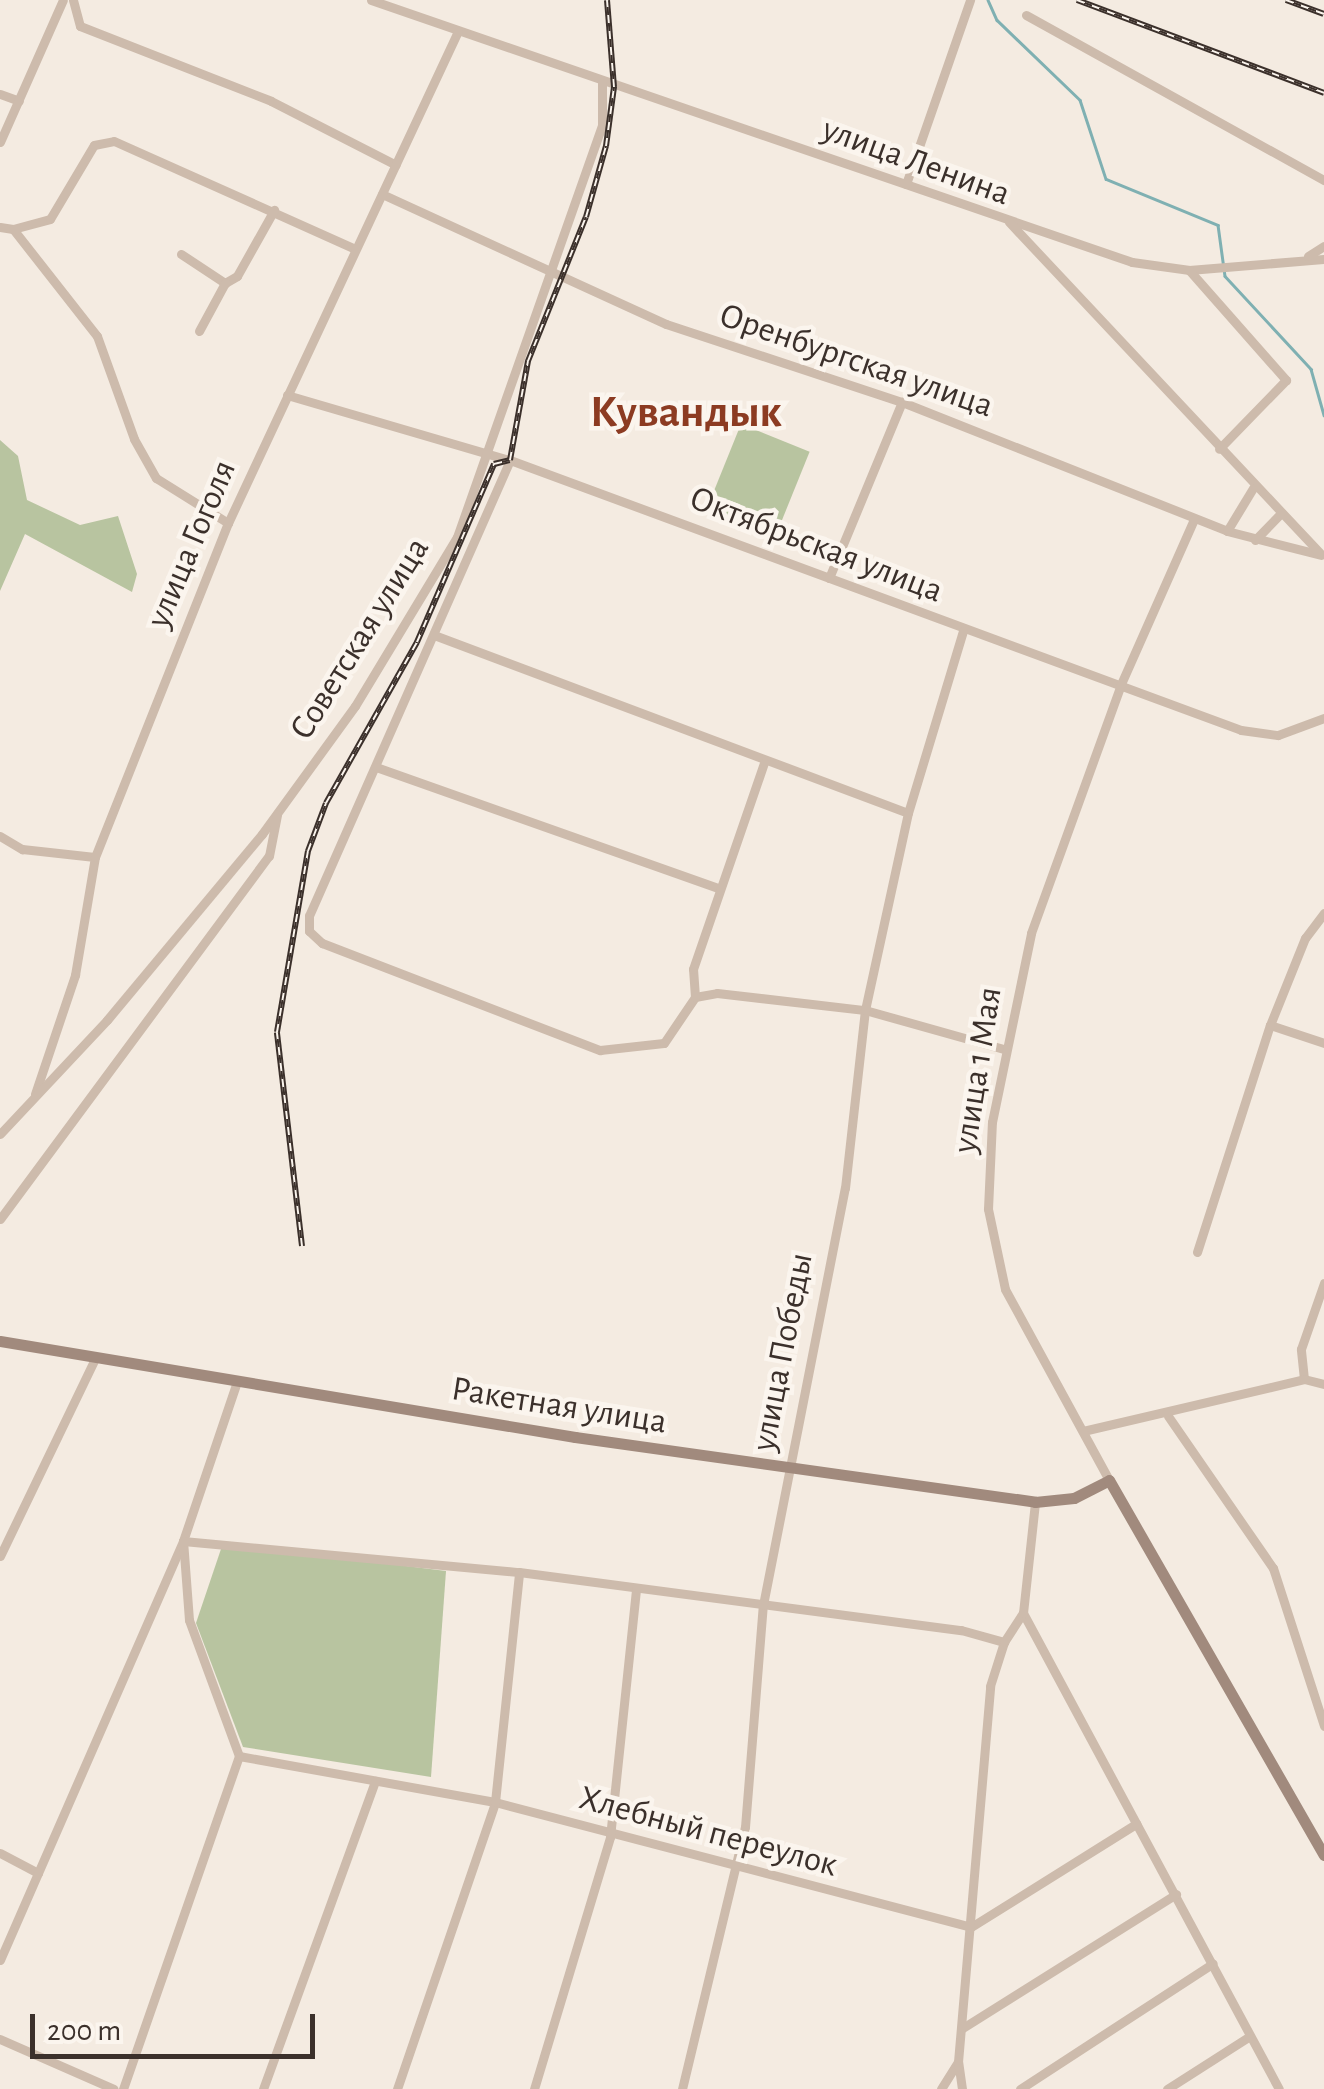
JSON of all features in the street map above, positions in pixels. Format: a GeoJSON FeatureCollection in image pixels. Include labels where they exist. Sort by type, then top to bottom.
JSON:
{"type":"FeatureCollection","features":[{"type":"Feature","properties":{"kind":"main road","name":"Ракетная улица"},"geometry":{"type":"LineString","coordinates":[[0,1341],[94,1361],[788,1470],[1035,1502],[1074,1498],[1109,1480]]}},
{"type":"Feature","properties":{"kind":"main road"},"geometry":{"type":"LineString","coordinates":[[1109,1480],[1324,1855]]}},
{"type":"Feature","properties":{"kind":"street"},"geometry":{"type":"LineString","coordinates":[[0,142],[63,0]]}},
{"type":"Feature","properties":{"kind":"street"},"geometry":{"type":"LineString","coordinates":[[73,0],[80,26],[271,101],[396,165]]}},
{"type":"Feature","properties":{"kind":"street","name":"улица Ленина"},"geometry":{"type":"LineString","coordinates":[[371,0],[1007,220],[1252,488],[1323,556]]}},
{"type":"Feature","properties":{"kind":"street"},"geometry":{"type":"LineString","coordinates":[[906,184],[970,0]]}},
{"type":"Feature","properties":{"kind":"street"},"geometry":{"type":"LineString","coordinates":[[1026,15],[1324,180]]}},
{"type":"Feature","properties":{"kind":"street","name":"улица Гоголя"},"geometry":{"type":"LineString","coordinates":[[33,1098],[76,975],[95,857],[228,523],[458,32]]}},
{"type":"Feature","properties":{"kind":"street","name":"Советская улица"},"geometry":{"type":"LineString","coordinates":[[0,1134],[107,1020],[278,812],[355,706],[427,589],[456,537],[552,272],[602,126],[602,83]]}},
{"type":"Feature","properties":{"kind":"street"},"geometry":{"type":"LineString","coordinates":[[0,94],[19,101]]}},
{"type":"Feature","properties":{"kind":"street"},"geometry":{"type":"LineString","coordinates":[[0,227],[14,228],[50,219],[94,145],[114,141],[274,210],[354,250]]}},
{"type":"Feature","properties":{"kind":"street","name":"Оренбургская улица"},"geometry":{"type":"LineString","coordinates":[[382,194],[666,324],[902,402],[1227,531],[1323,556]]}},
{"type":"Feature","properties":{"kind":"street"},"geometry":{"type":"LineString","coordinates":[[200,332],[225,283],[237,276],[274,210]]}},
{"type":"Feature","properties":{"kind":"street"},"geometry":{"type":"LineString","coordinates":[[1007,220],[1132,262],[1188,270],[1308,256],[1324,259]]}},
{"type":"Feature","properties":{"kind":"street"},"geometry":{"type":"LineString","coordinates":[[14,228],[97,336],[142,459],[156,478],[228,523]]}},
{"type":"Feature","properties":{"kind":"street"},"geometry":{"type":"LineString","coordinates":[[1308,256],[1324,246]]}},
{"type":"Feature","properties":{"kind":"street"},"geometry":{"type":"LineString","coordinates":[[181,254],[225,283]]}},
{"type":"Feature","properties":{"kind":"street"},"geometry":{"type":"LineString","coordinates":[[1188,270],[1286,380],[1219,449]]}},
{"type":"Feature","properties":{"kind":"street","name":"Октябрьская улица"},"geometry":{"type":"LineString","coordinates":[[287,396],[510,460],[963,630],[1263,736],[1324,718]]}},
{"type":"Feature","properties":{"kind":"street"},"geometry":{"type":"LineString","coordinates":[[829,578],[902,402]]}},
{"type":"Feature","properties":{"kind":"street"},"geometry":{"type":"LineString","coordinates":[[510,460],[309,916],[309,931],[322,943],[600,1050],[664,1043],[696,998],[717,992],[865,1010],[1004,1049]]}},
{"type":"Feature","properties":{"kind":"street"},"geometry":{"type":"LineString","coordinates":[[1227,531],[1252,488]]}},
{"type":"Feature","properties":{"kind":"street"},"geometry":{"type":"LineString","coordinates":[[1255,540],[1279,515]]}},
{"type":"Feature","properties":{"kind":"street","name":"улица 1 Мая"},"geometry":{"type":"LineString","coordinates":[[1109,1480],[1005,1289],[993,1248],[988,1165],[1004,1049],[1031,934],[1121,684],[1194,519]]}},
{"type":"Feature","properties":{"kind":"street","name":"улица Победы"},"geometry":{"type":"LineString","coordinates":[[682,2089],[737,1868],[763,1605],[845,1188],[865,1010],[908,813],[963,630]]}},
{"type":"Feature","properties":{"kind":"street"},"geometry":{"type":"LineString","coordinates":[[434,636],[764,763],[908,813]]}},
{"type":"Feature","properties":{"kind":"street"},"geometry":{"type":"LineString","coordinates":[[696,998],[693,969],[764,763]]}},
{"type":"Feature","properties":{"kind":"street"},"geometry":{"type":"LineString","coordinates":[[376,768],[720,889]]}},
{"type":"Feature","properties":{"kind":"street"},"geometry":{"type":"LineString","coordinates":[[0,1219],[269,856],[278,812]]}},
{"type":"Feature","properties":{"kind":"street"},"geometry":{"type":"LineString","coordinates":[[0,836],[22,848],[95,857]]}},
{"type":"Feature","properties":{"kind":"street"},"geometry":{"type":"LineString","coordinates":[[1198,1252],[1270,1025],[1304,938],[1324,913]]}},
{"type":"Feature","properties":{"kind":"street"},"geometry":{"type":"LineString","coordinates":[[1270,1025],[1324,1042]]}},
{"type":"Feature","properties":{"kind":"street"},"geometry":{"type":"LineString","coordinates":[[1304,1379],[1301,1349],[1324,1283]]}},
{"type":"Feature","properties":{"kind":"street"},"geometry":{"type":"LineString","coordinates":[[0,1556],[94,1361]]}},
{"type":"Feature","properties":{"kind":"street"},"geometry":{"type":"LineString","coordinates":[[1083,1431],[1168,1416],[1304,1379],[1324,1384]]}},
{"type":"Feature","properties":{"kind":"street"},"geometry":{"type":"LineString","coordinates":[[0,1960],[183,1541],[236,1384]]}},
{"type":"Feature","properties":{"kind":"street"},"geometry":{"type":"LineString","coordinates":[[1168,1416],[1273,1568],[1324,1726]]}},
{"type":"Feature","properties":{"kind":"street"},"geometry":{"type":"LineString","coordinates":[[962,2089],[958,2062],[960,2029],[990,1686],[1004,1642],[1023,1613],[1035,1502]]}},
{"type":"Feature","properties":{"kind":"street"},"geometry":{"type":"LineString","coordinates":[[183,1541],[519,1572],[961,1630],[1004,1642]]}},
{"type":"Feature","properties":{"kind":"street"},"geometry":{"type":"LineString","coordinates":[[123,2089],[239,1756],[189,1620],[183,1541]]}},
{"type":"Feature","properties":{"kind":"street"},"geometry":{"type":"LineString","coordinates":[[396,2089],[495,1802],[519,1572]]}},
{"type":"Feature","properties":{"kind":"street"},"geometry":{"type":"LineString","coordinates":[[534,2089],[610,1837],[636,1588]]}},
{"type":"Feature","properties":{"kind":"street"},"geometry":{"type":"LineString","coordinates":[[1023,1613],[1279,2089]]}},
{"type":"Feature","properties":{"kind":"street","name":"Хлебный переулок"},"geometry":{"type":"LineString","coordinates":[[239,1756],[495,1802],[610,1837],[970,1927]]}},
{"type":"Feature","properties":{"kind":"street"},"geometry":{"type":"LineString","coordinates":[[264,2089],[374,1780]]}},
{"type":"Feature","properties":{"kind":"street"},"geometry":{"type":"LineString","coordinates":[[970,1927],[1136,1824]]}},
{"type":"Feature","properties":{"kind":"street"},"geometry":{"type":"LineString","coordinates":[[0,1853],[38,1873]]}},
{"type":"Feature","properties":{"kind":"street"},"geometry":{"type":"LineString","coordinates":[[960,2029],[1176,1894]]}},
{"type":"Feature","properties":{"kind":"street"},"geometry":{"type":"LineString","coordinates":[[1020,2089],[1213,1963]]}},
{"type":"Feature","properties":{"kind":"street"},"geometry":{"type":"LineString","coordinates":[[1167,2089],[1250,2036]]}},
{"type":"Feature","properties":{"kind":"street"},"geometry":{"type":"LineString","coordinates":[[0,2039],[114,2089]]}},
{"type":"Feature","properties":{"kind":"street"},"geometry":{"type":"LineString","coordinates":[[942,2089],[958,2062]]}},
{"type":"Feature","properties":{"kind":"green space"},"geometry":{"type":"Polygon","coordinates":[[[741,424],[810,452],[774,539],[706,511],[741,424]]]}},
{"type":"Feature","properties":{"kind":"green space"},"geometry":{"type":"Polygon","coordinates":[[[0,440],[18,456],[27,500],[80,525],[118,516],[137,574],[132,592],[25,534],[0,591],[0,440]]]}},
{"type":"Feature","properties":{"kind":"green space"},"geometry":{"type":"Polygon","coordinates":[[[261,1548],[446,1571],[431,1777],[243,1747],[196,1623],[221,1549],[261,1548]]]}},
{"type":"Feature","properties":{"kind":"waterway"},"geometry":{"type":"LineString","coordinates":[[988,0],[997,20],[1080,100],[1106,179],[1218,225],[1225,276],[1311,369],[1324,415]]}},
{"type":"Feature","properties":{"kind":"railway"},"geometry":{"type":"LineString","coordinates":[[302,1246],[277,1032],[308,851],[326,803],[417,642],[494,464],[510,460],[528,361],[586,217],[606,146],[614,87],[607,0]]}},
{"type":"Feature","properties":{"kind":"railway"},"geometry":{"type":"LineString","coordinates":[[1077,0],[1324,93]]}},
{"type":"Feature","properties":{"kind":"railway"},"geometry":{"type":"LineString","coordinates":[[1286,0],[1324,14]]}},
{"type":"Feature","properties":{"kind":"district","name":"Кувандык"},"geometry":{"type":"Point","coordinates":[686,413]}}]}
